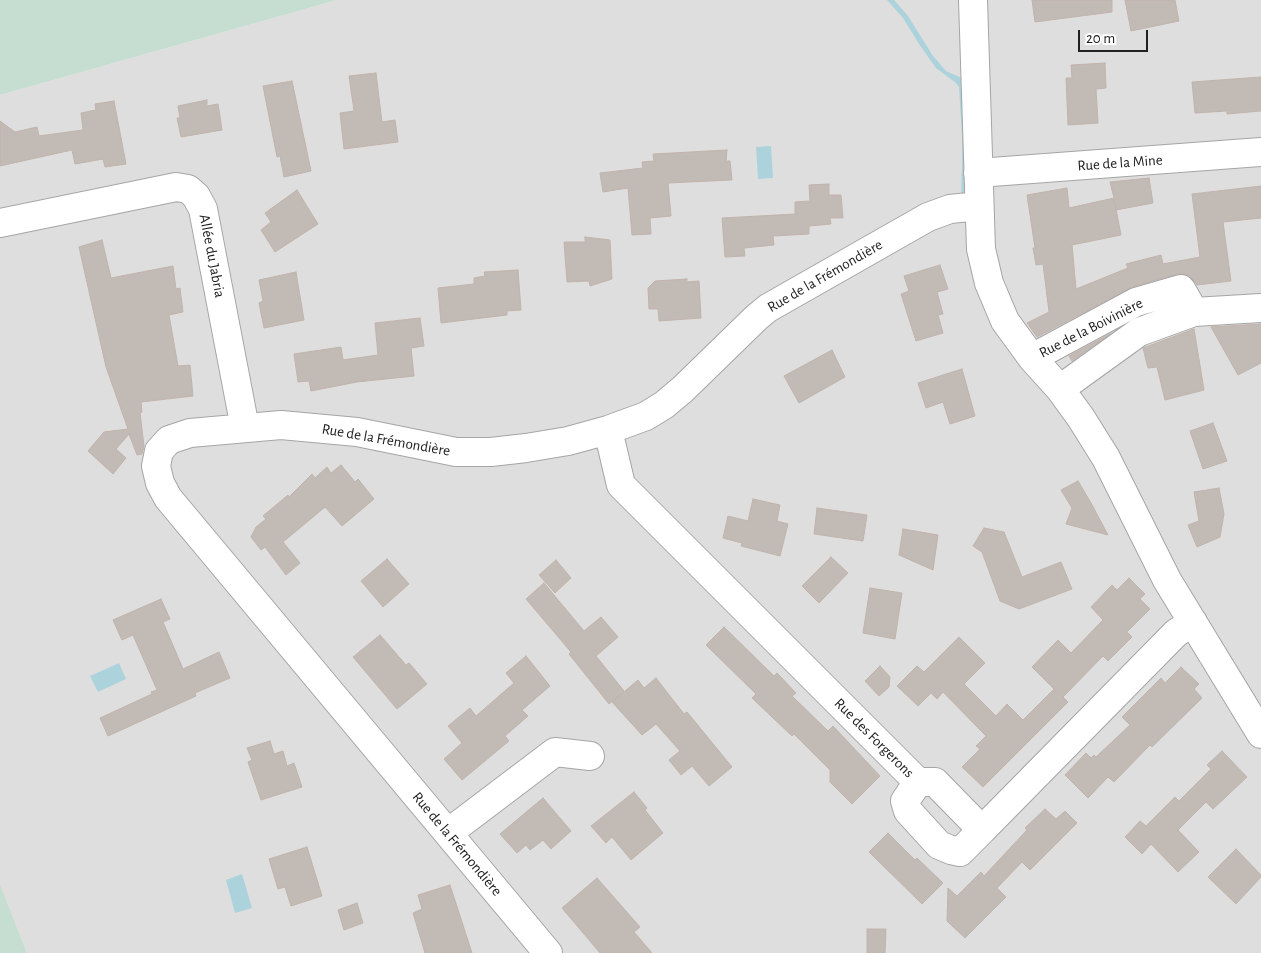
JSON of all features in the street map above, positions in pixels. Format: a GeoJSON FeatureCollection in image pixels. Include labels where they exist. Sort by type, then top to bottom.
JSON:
{"type":"FeatureCollection","features":[{"type":"Feature","properties":{"kind":"street"},"geometry":{"type":"LineString","coordinates":[[973,0],[978,173],[967,207],[981,249],[989,283],[1005,321],[1032,358],[1060,389],[1106,458],[1167,580],[1261,734]]}},
{"type":"Feature","properties":{"kind":"street","name":"Rue de la Mine"},"geometry":{"type":"LineString","coordinates":[[978,173],[1261,152]]}},
{"type":"Feature","properties":{"kind":"street","name":"Allée du Jabria"},"geometry":{"type":"LineString","coordinates":[[0,223],[176,188],[188,189],[196,196],[203,209],[245,428]]}},
{"type":"Feature","properties":{"kind":"street","name":"Rue de la Frémondière"},"geometry":{"type":"LineString","coordinates":[[548,953],[168,498],[160,483],[156,466],[159,451],[169,440],[190,433],[282,425],[357,432],[456,452],[491,452],[526,448],[568,441],[608,430],[646,416],[664,405],[768,308],[928,217],[967,207]]}},
{"type":"Feature","properties":{"kind":"street","name":"Rue de la Boivinière"},"geometry":{"type":"LineString","coordinates":[[1032,358],[1136,302],[1182,289],[1194,312]]}},
{"type":"Feature","properties":{"kind":"street","name":"Rue de la Boivinière"},"geometry":{"type":"LineString","coordinates":[[1060,389],[1139,332],[1194,312],[1261,308]]}},
{"type":"Feature","properties":{"kind":"street","name":"Rue des Forgerons"},"geometry":{"type":"LineString","coordinates":[[608,430],[621,485],[918,782],[935,782],[982,830]]}},
{"type":"Feature","properties":{"kind":"street"},"geometry":{"type":"LineString","coordinates":[[918,782],[905,801],[908,811],[939,845],[960,852],[1176,633],[1193,622]]}},
{"type":"Feature","properties":{"kind":"street"},"geometry":{"type":"LineString","coordinates":[[448,833],[555,752],[590,756]]}},
{"type":"Feature","properties":{"kind":"shaded area"},"geometry":{"type":"Polygon","coordinates":[[[337,0],[1261,0],[1261,953],[27,953],[0,884],[0,95],[337,0]]]}},
{"type":"Feature","properties":{"kind":"green space"},"geometry":{"type":"Polygon","coordinates":[[[0,0],[337,0],[0,95],[0,0]]]}},
{"type":"Feature","properties":{"kind":"green space"},"geometry":{"type":"Polygon","coordinates":[[[0,884],[27,953],[0,953],[0,884]]]}},
{"type":"Feature","properties":{"kind":"water"},"geometry":{"type":"Polygon","coordinates":[[[887,0],[894,0],[908,16],[933,56],[946,71],[962,78],[965,175],[962,175],[959,87],[936,68],[903,18],[887,0]]]}},
{"type":"Feature","properties":{"kind":"water"},"geometry":{"type":"Polygon","coordinates":[[[771,146],[773,178],[758,179],[756,147],[771,146]]]}},
{"type":"Feature","properties":{"kind":"water"},"geometry":{"type":"Polygon","coordinates":[[[119,663],[126,679],[98,692],[90,676],[119,663]]]}},
{"type":"Feature","properties":{"kind":"water"},"geometry":{"type":"Polygon","coordinates":[[[242,874],[252,908],[235,913],[226,880],[242,874]]]}},
{"type":"Feature","properties":{"kind":"building"},"geometry":{"type":"Polygon","coordinates":[[[1032,0],[1112,0],[1112,12],[1035,22],[1032,0]]]}},
{"type":"Feature","properties":{"kind":"building"},"geometry":{"type":"Polygon","coordinates":[[[1125,0],[1175,0],[1179,21],[1131,31],[1125,0]]]}},
{"type":"Feature","properties":{"kind":"building"},"geometry":{"type":"Polygon","coordinates":[[[1105,63],[1106,88],[1096,89],[1098,123],[1068,125],[1066,78],[1072,78],[1071,65],[1105,63]]]}},
{"type":"Feature","properties":{"kind":"building"},"geometry":{"type":"Polygon","coordinates":[[[376,73],[382,122],[395,120],[398,142],[344,149],[340,113],[354,111],[349,76],[376,73]]]}},
{"type":"Feature","properties":{"kind":"building"},"geometry":{"type":"Polygon","coordinates":[[[1261,77],[1261,111],[1227,114],[1227,111],[1195,113],[1192,82],[1261,77]]]}},
{"type":"Feature","properties":{"kind":"building"},"geometry":{"type":"Polygon","coordinates":[[[292,81],[311,171],[284,177],[280,156],[277,157],[263,86],[292,81]]]}},
{"type":"Feature","properties":{"kind":"building"},"geometry":{"type":"Polygon","coordinates":[[[207,100],[207,106],[218,104],[222,130],[181,137],[177,118],[180,118],[178,106],[207,100]]]}},
{"type":"Feature","properties":{"kind":"building"},"geometry":{"type":"Polygon","coordinates":[[[114,101],[126,164],[105,167],[103,159],[75,164],[72,150],[0,166],[0,121],[15,132],[37,127],[39,136],[83,130],[81,113],[96,110],[95,104],[114,101]]]}},
{"type":"Feature","properties":{"kind":"building"},"geometry":{"type":"Polygon","coordinates":[[[727,150],[726,161],[730,161],[732,180],[668,183],[671,216],[650,218],[651,234],[632,235],[628,188],[603,192],[600,173],[643,168],[642,162],[654,161],[653,154],[727,150]]]}},
{"type":"Feature","properties":{"kind":"building"},"geometry":{"type":"Polygon","coordinates":[[[1149,178],[1153,203],[1116,210],[1121,235],[1072,245],[1076,289],[1128,268],[1126,264],[1161,255],[1163,264],[1200,257],[1192,194],[1261,186],[1261,218],[1223,222],[1231,281],[1197,285],[1190,276],[1177,274],[1132,287],[1037,337],[1027,323],[1049,312],[1043,264],[1036,265],[1027,195],[1067,188],[1069,208],[1114,198],[1110,182],[1149,178]]]}},
{"type":"Feature","properties":{"kind":"building"},"geometry":{"type":"Polygon","coordinates":[[[829,184],[829,195],[841,195],[843,218],[830,218],[831,224],[809,226],[809,234],[773,236],[774,245],[744,248],[745,256],[725,257],[722,218],[795,214],[795,202],[810,201],[809,185],[829,184]]]}},
{"type":"Feature","properties":{"kind":"building"},"geometry":{"type":"Polygon","coordinates":[[[297,190],[318,224],[275,252],[261,230],[271,222],[265,213],[297,190]]]}},
{"type":"Feature","properties":{"kind":"building"},"geometry":{"type":"Polygon","coordinates":[[[585,237],[610,240],[612,279],[590,286],[589,281],[567,282],[564,242],[585,242],[585,237]]]}},
{"type":"Feature","properties":{"kind":"building"},"geometry":{"type":"Polygon","coordinates":[[[102,240],[111,278],[173,266],[176,289],[180,288],[183,312],[169,315],[178,366],[190,365],[193,396],[141,402],[142,412],[140,413],[144,446],[142,454],[137,455],[129,434],[116,449],[126,458],[113,474],[88,451],[104,432],[128,429],[106,367],[79,247],[102,240]]]}},
{"type":"Feature","properties":{"kind":"building"},"geometry":{"type":"Polygon","coordinates":[[[940,265],[948,289],[937,292],[943,314],[938,315],[943,333],[916,341],[901,294],[909,291],[904,276],[940,265]]]}},
{"type":"Feature","properties":{"kind":"building"},"geometry":{"type":"Polygon","coordinates":[[[518,270],[521,310],[507,311],[507,315],[441,323],[438,288],[474,284],[474,278],[485,276],[484,272],[518,270]]]}},
{"type":"Feature","properties":{"kind":"building"},"geometry":{"type":"Polygon","coordinates":[[[296,272],[304,320],[264,328],[259,303],[263,301],[259,280],[296,272]]]}},
{"type":"Feature","properties":{"kind":"building"},"geometry":{"type":"Polygon","coordinates":[[[687,279],[687,282],[699,281],[701,318],[659,321],[658,309],[649,309],[648,288],[655,281],[687,279]]]}},
{"type":"Feature","properties":{"kind":"building"},"geometry":{"type":"Polygon","coordinates":[[[420,318],[424,346],[411,348],[414,376],[357,382],[311,391],[309,381],[298,382],[294,354],[341,347],[343,360],[378,355],[375,323],[420,318]]]}},
{"type":"Feature","properties":{"kind":"building"},"geometry":{"type":"Polygon","coordinates":[[[1261,324],[1261,363],[1238,375],[1211,327],[1261,324]]]}},
{"type":"Feature","properties":{"kind":"building"},"geometry":{"type":"Polygon","coordinates":[[[1194,329],[1204,390],[1165,400],[1157,367],[1148,368],[1143,348],[1194,329]]]}},
{"type":"Feature","properties":{"kind":"building"},"geometry":{"type":"Polygon","coordinates":[[[1110,334],[1072,361],[1069,356],[1110,334]]]}},
{"type":"Feature","properties":{"kind":"building"},"geometry":{"type":"Polygon","coordinates":[[[832,350],[845,377],[799,403],[784,376],[832,350]]]}},
{"type":"Feature","properties":{"kind":"building"},"geometry":{"type":"Polygon","coordinates":[[[962,369],[975,416],[950,424],[943,402],[926,408],[918,383],[962,369]]]}},
{"type":"Feature","properties":{"kind":"building"},"geometry":{"type":"Polygon","coordinates":[[[1213,423],[1227,461],[1203,469],[1190,431],[1213,423]]]}},
{"type":"Feature","properties":{"kind":"building"},"geometry":{"type":"Polygon","coordinates":[[[341,465],[355,482],[358,479],[374,499],[342,526],[325,507],[283,542],[300,563],[286,575],[265,547],[261,550],[251,537],[256,527],[266,519],[263,516],[288,495],[289,497],[312,474],[315,478],[327,467],[331,473],[341,465]]]}},
{"type":"Feature","properties":{"kind":"building"},"geometry":{"type":"Polygon","coordinates":[[[1078,481],[1108,535],[1066,524],[1072,508],[1061,490],[1078,481]]]}},
{"type":"Feature","properties":{"kind":"building"},"geometry":{"type":"Polygon","coordinates":[[[1219,488],[1224,514],[1220,537],[1197,547],[1188,525],[1199,521],[1194,492],[1219,488]]]}},
{"type":"Feature","properties":{"kind":"building"},"geometry":{"type":"Polygon","coordinates":[[[753,499],[780,505],[777,521],[788,524],[780,556],[741,546],[742,543],[723,538],[728,516],[748,521],[753,499]]]}},
{"type":"Feature","properties":{"kind":"building"},"geometry":{"type":"Polygon","coordinates":[[[817,508],[867,515],[863,541],[814,534],[817,508]]]}},
{"type":"Feature","properties":{"kind":"building"},"geometry":{"type":"Polygon","coordinates":[[[984,528],[1004,532],[1022,577],[1061,562],[1072,589],[1019,609],[1000,601],[982,552],[973,546],[984,528]]]}},
{"type":"Feature","properties":{"kind":"building"},"geometry":{"type":"Polygon","coordinates":[[[903,529],[938,535],[933,570],[899,555],[903,529]]]}},
{"type":"Feature","properties":{"kind":"building"},"geometry":{"type":"Polygon","coordinates":[[[831,557],[848,573],[819,603],[802,586],[831,557]]]}},
{"type":"Feature","properties":{"kind":"building"},"geometry":{"type":"Polygon","coordinates":[[[387,559],[409,584],[383,607],[361,581],[387,559]]]}},
{"type":"Feature","properties":{"kind":"building"},"geometry":{"type":"Polygon","coordinates":[[[556,560],[571,578],[555,593],[539,575],[556,560]]]}},
{"type":"Feature","properties":{"kind":"building"},"geometry":{"type":"Polygon","coordinates":[[[1129,578],[1145,594],[1140,599],[1150,609],[1127,632],[1132,637],[1108,661],[1103,656],[1063,697],[1068,702],[983,787],[962,767],[980,749],[976,746],[986,736],[943,692],[937,699],[931,693],[918,706],[897,686],[917,666],[924,672],[959,637],[985,663],[964,684],[996,716],[1007,704],[1023,720],[1054,689],[1032,667],[1058,640],[1071,653],[1103,620],[1091,607],[1112,585],[1117,590],[1129,578]]]}},
{"type":"Feature","properties":{"kind":"building"},"geometry":{"type":"Polygon","coordinates":[[[544,583],[584,631],[601,617],[618,637],[596,656],[624,691],[609,704],[569,654],[571,652],[526,599],[544,583]]]}},
{"type":"Feature","properties":{"kind":"building"},"geometry":{"type":"Polygon","coordinates":[[[870,588],[902,593],[895,639],[863,633],[870,588]]]}},
{"type":"Feature","properties":{"kind":"building"},"geometry":{"type":"Polygon","coordinates":[[[161,599],[170,619],[163,622],[183,669],[219,652],[230,678],[195,693],[196,696],[108,736],[100,718],[157,690],[133,635],[122,640],[113,620],[161,599]]]}},
{"type":"Feature","properties":{"kind":"building"},"geometry":{"type":"Polygon","coordinates":[[[724,627],[774,676],[777,673],[796,693],[792,696],[828,731],[833,726],[880,776],[852,804],[830,782],[830,770],[794,734],[792,736],[752,698],[756,694],[706,645],[724,627]]]}},
{"type":"Feature","properties":{"kind":"building"},"geometry":{"type":"Polygon","coordinates":[[[380,635],[406,665],[409,663],[427,684],[397,709],[353,657],[380,635]]]}},
{"type":"Feature","properties":{"kind":"building"},"geometry":{"type":"Polygon","coordinates":[[[526,656],[550,686],[522,710],[528,716],[505,736],[509,741],[462,780],[444,759],[462,743],[448,726],[470,708],[476,716],[514,683],[506,673],[526,656]]]}},
{"type":"Feature","properties":{"kind":"building"},"geometry":{"type":"Polygon","coordinates":[[[880,666],[890,677],[889,687],[879,696],[865,681],[880,666]]]}},
{"type":"Feature","properties":{"kind":"building"},"geometry":{"type":"Polygon","coordinates":[[[1181,667],[1199,684],[1194,689],[1202,698],[1152,747],[1150,745],[1114,782],[1108,777],[1088,798],[1065,775],[1086,753],[1091,758],[1094,755],[1096,757],[1130,725],[1122,717],[1161,678],[1165,683],[1181,667]]]}},
{"type":"Feature","properties":{"kind":"building"},"geometry":{"type":"Polygon","coordinates":[[[656,678],[684,714],[687,712],[732,767],[709,786],[692,766],[681,775],[669,760],[680,751],[656,724],[642,735],[612,702],[638,680],[644,688],[656,678]]]}},
{"type":"Feature","properties":{"kind":"building"},"geometry":{"type":"Polygon","coordinates":[[[270,741],[274,754],[283,751],[287,766],[294,763],[302,787],[261,800],[248,762],[252,760],[247,748],[270,741]]]}},
{"type":"Feature","properties":{"kind":"building"},"geometry":{"type":"Polygon","coordinates":[[[1222,751],[1247,777],[1213,809],[1206,802],[1178,830],[1199,852],[1178,872],[1151,844],[1142,854],[1125,837],[1140,821],[1146,826],[1175,797],[1179,801],[1211,769],[1207,765],[1222,751]]]}},
{"type":"Feature","properties":{"kind":"building"},"geometry":{"type":"Polygon","coordinates":[[[634,792],[663,833],[631,860],[612,837],[606,843],[591,826],[634,792]]]}},
{"type":"Feature","properties":{"kind":"building"},"geometry":{"type":"Polygon","coordinates":[[[543,798],[571,831],[551,849],[543,840],[530,850],[526,845],[517,853],[500,834],[543,798]]]}},
{"type":"Feature","properties":{"kind":"building"},"geometry":{"type":"Polygon","coordinates":[[[1045,809],[1056,819],[1065,811],[1077,823],[1030,870],[1022,862],[997,888],[1006,897],[965,938],[947,921],[948,888],[957,896],[981,872],[984,876],[1027,830],[1025,828],[1045,809]]]}},
{"type":"Feature","properties":{"kind":"building"},"geometry":{"type":"Polygon","coordinates":[[[888,833],[915,860],[917,858],[943,883],[922,904],[869,852],[888,833]]]}},
{"type":"Feature","properties":{"kind":"building"},"geometry":{"type":"Polygon","coordinates":[[[307,847],[322,896],[291,906],[285,887],[278,889],[269,859],[307,847]]]}},
{"type":"Feature","properties":{"kind":"building"},"geometry":{"type":"Polygon","coordinates":[[[1236,849],[1261,877],[1236,904],[1208,877],[1236,849]]]}},
{"type":"Feature","properties":{"kind":"building"},"geometry":{"type":"Polygon","coordinates":[[[597,878],[640,927],[634,932],[652,953],[600,953],[562,908],[597,878]]]}},
{"type":"Feature","properties":{"kind":"building"},"geometry":{"type":"Polygon","coordinates":[[[450,885],[472,953],[425,953],[413,913],[422,909],[418,895],[450,885]]]}},
{"type":"Feature","properties":{"kind":"building"},"geometry":{"type":"Polygon","coordinates":[[[357,903],[363,923],[344,930],[338,910],[357,903]]]}},
{"type":"Feature","properties":{"kind":"building"},"geometry":{"type":"Polygon","coordinates":[[[867,929],[886,929],[885,953],[867,953],[867,929]]]}},
{"type":"Feature","properties":{"kind":"waterway"},"geometry":{"type":"LineString","coordinates":[[965,175],[965,203]]}}]}
